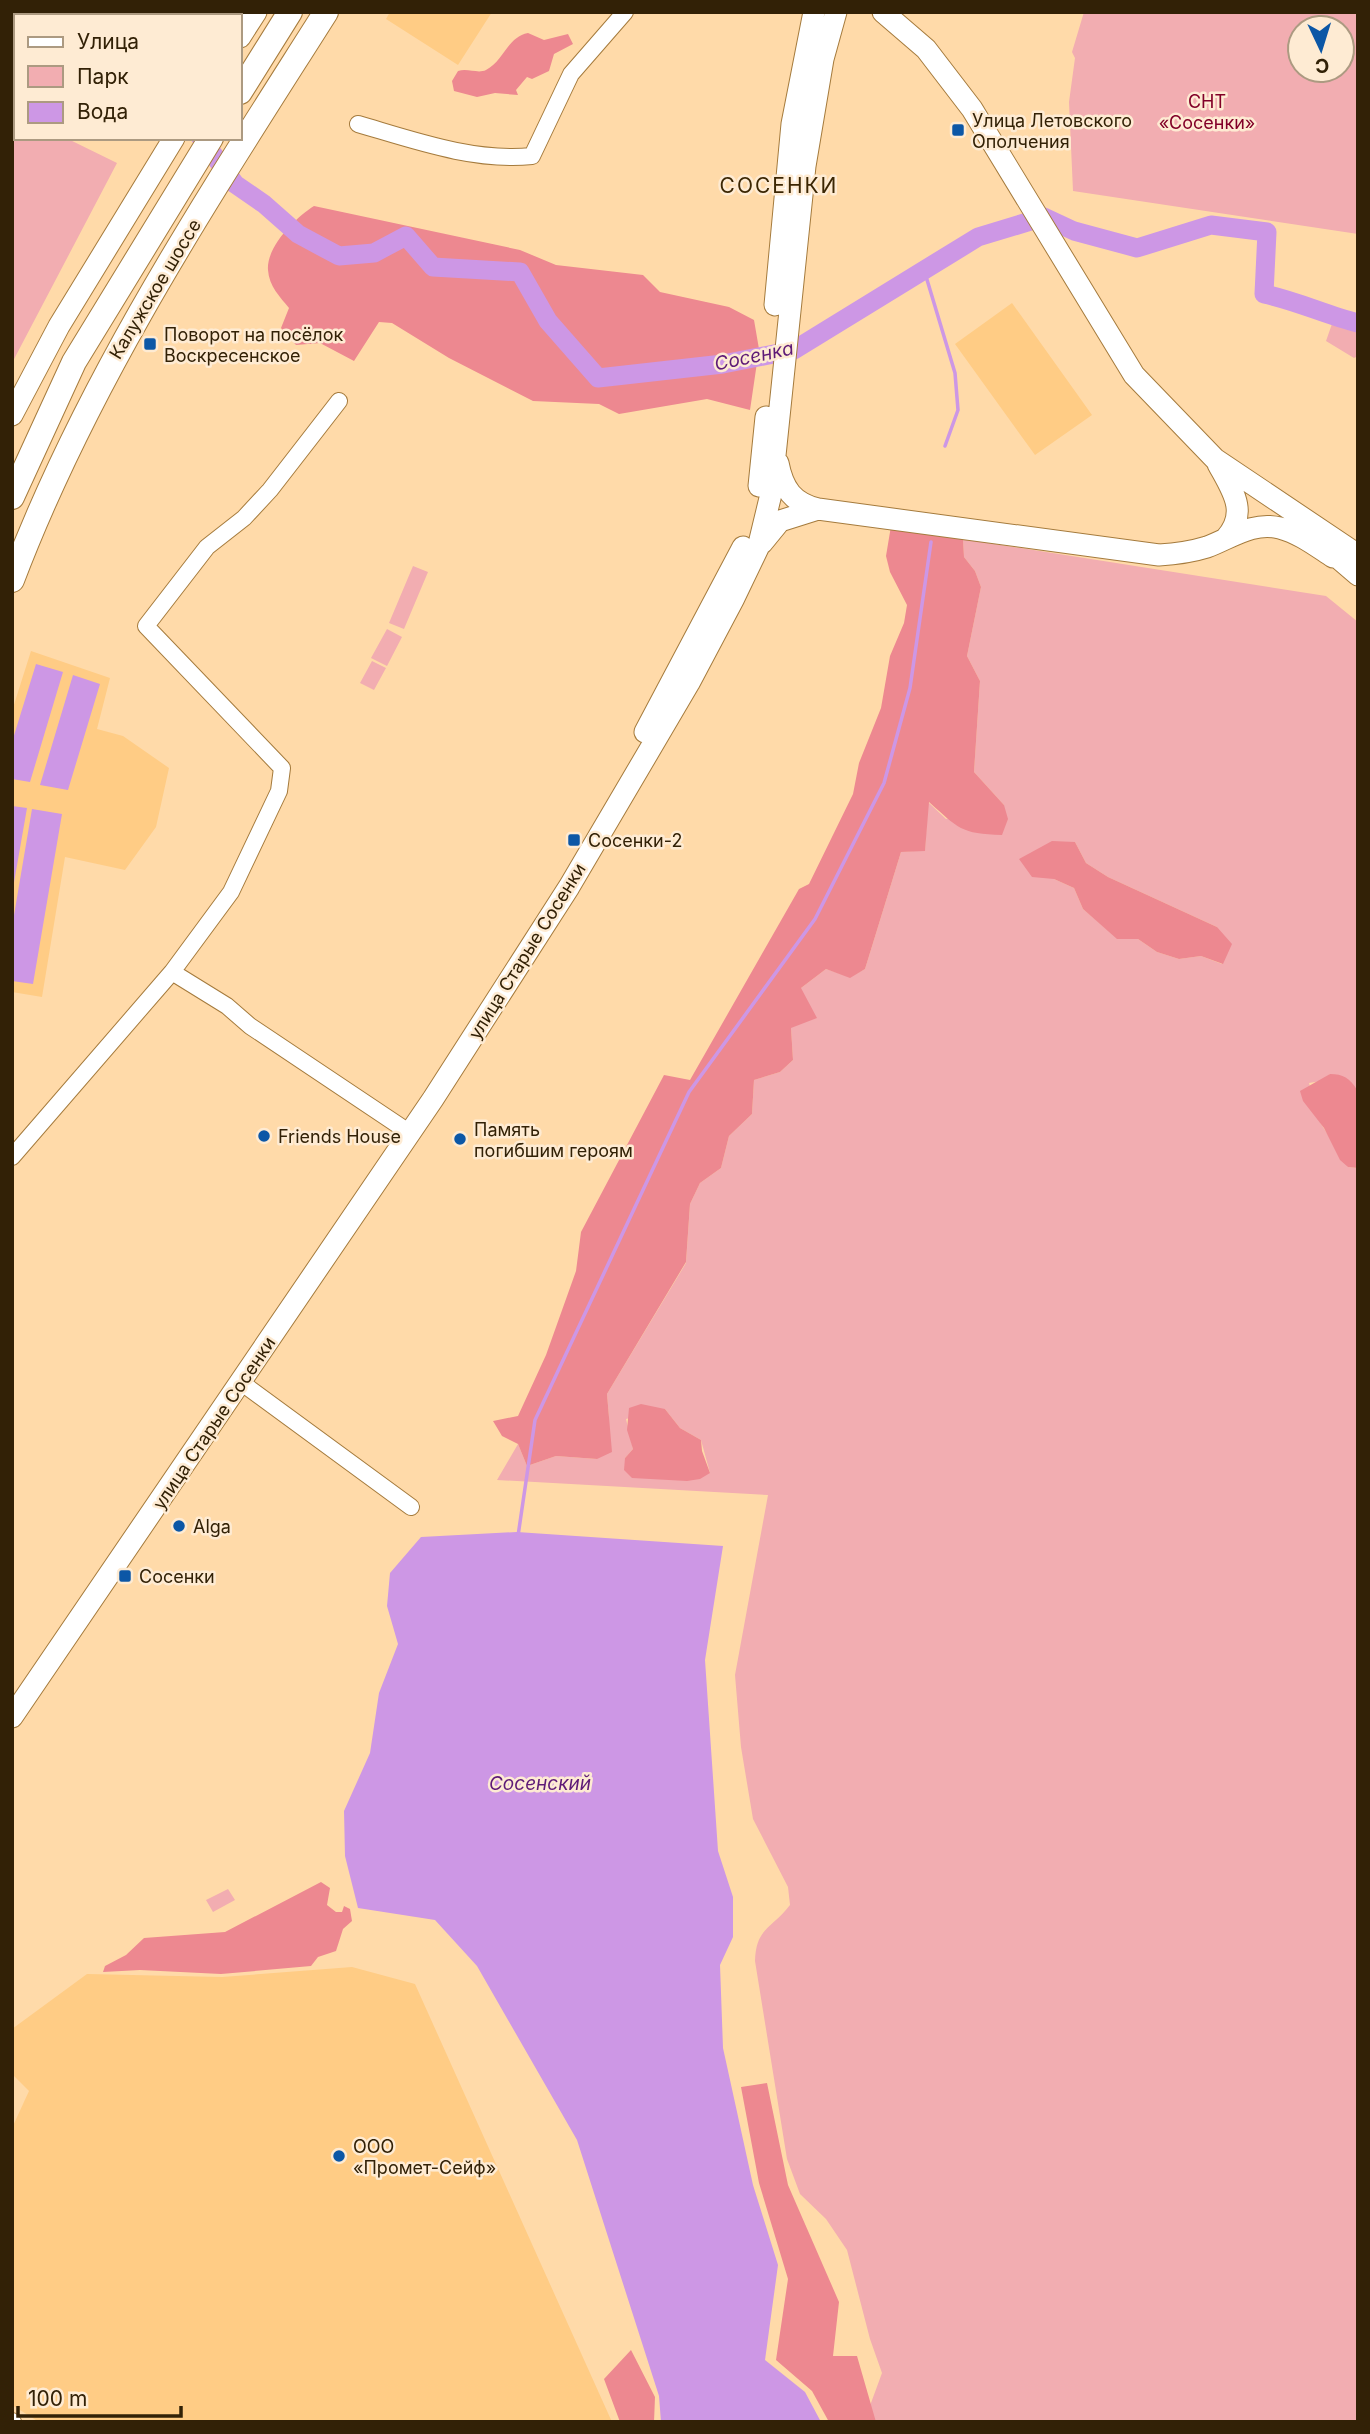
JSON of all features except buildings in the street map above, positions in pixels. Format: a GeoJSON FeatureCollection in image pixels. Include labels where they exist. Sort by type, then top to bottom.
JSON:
{"type":"FeatureCollection","features":[{"type":"Feature","properties":{"kind":"highway"},"geometry":{"type":"LineString","coordinates":[[242,89],[290,12]]}},
{"type":"Feature","properties":{"kind":"highway","name":"Калужское шоссе"},"geometry":{"type":"LineString","coordinates":[[12,580],[45,498],[102,378],[240,147],[326,12]]}},
{"type":"Feature","properties":{"kind":"highway","name":"Калужское шоссе"},"geometry":{"type":"LineString","coordinates":[[12,497],[74,362],[210,140]]}},
{"type":"Feature","properties":{"kind":"main road"},"geometry":{"type":"LineString","coordinates":[[242,34],[256,12]]}},
{"type":"Feature","properties":{"kind":"main road","name":"улица Старые Сосенки"},"geometry":{"type":"LineString","coordinates":[[12,1701],[405,1131],[591,827],[737,560],[746,540],[759,486],[776,386],[792,124],[814,12]]}},
{"type":"Feature","properties":{"kind":"main road","name":"улица Старые Сосенки"},"geometry":{"type":"LineString","coordinates":[[783,298],[822,60],[836,12]]}},
{"type":"Feature","properties":{"kind":"main road"},"geometry":{"type":"LineString","coordinates":[[883,12],[918,41],[948,74],[1027,197],[1134,375],[1215,459],[1358,555]]}},
{"type":"Feature","properties":{"kind":"main road"},"geometry":{"type":"LineString","coordinates":[[12,415],[60,326],[173,140]]}},
{"type":"Feature","properties":{"kind":"main road","name":"улица Старые Сосенки"},"geometry":{"type":"LineString","coordinates":[[12,1717],[242,1383],[405,1131],[575,876],[690,683],[758,548],[777,456],[776,386]]}},
{"type":"Feature","properties":{"kind":"main road"},"geometry":{"type":"LineString","coordinates":[[777,456],[780,475],[789,494],[805,506],[818,509],[1159,555],[1185,553],[1251,528],[1281,528],[1333,556],[1358,575]]}},
{"type":"Feature","properties":{"kind":"main road"},"geometry":{"type":"LineString","coordinates":[[1215,459],[1237,499],[1239,510],[1234,529],[1226,538]]}},
{"type":"Feature","properties":{"kind":"main road"},"geometry":{"type":"LineString","coordinates":[[758,548],[780,522],[818,509]]}},
{"type":"Feature","properties":{"kind":"main road"},"geometry":{"type":"LineString","coordinates":[[1297,514],[1333,556]]}},
{"type":"Feature","properties":{"kind":"street"},"geometry":{"type":"LineString","coordinates":[[358,124],[429,145],[512,158],[532,156],[571,74],[625,12]]}},
{"type":"Feature","properties":{"kind":"street"},"geometry":{"type":"LineString","coordinates":[[12,1157],[172,972],[231,891],[279,791],[282,768],[146,626],[207,547],[244,518],[270,491],[339,401]]}},
{"type":"Feature","properties":{"kind":"street"},"geometry":{"type":"LineString","coordinates":[[172,972],[227,1006],[250,1026],[405,1131]]}},
{"type":"Feature","properties":{"kind":"street"},"geometry":{"type":"LineString","coordinates":[[242,1383],[411,1507]]}},
{"type":"Feature","properties":{"kind":"shaded area"},"geometry":{"type":"Polygon","coordinates":[[[390,12],[492,12],[458,65],[386,19],[390,12]]]}},
{"type":"Feature","properties":{"kind":"shaded area"},"geometry":{"type":"Polygon","coordinates":[[[528,33],[544,40],[568,34],[573,44],[554,54],[549,71],[532,79],[527,77],[516,90],[518,95],[495,93],[477,97],[454,91],[452,81],[458,71],[486,70],[515,39],[528,33]]]}},
{"type":"Feature","properties":{"kind":"shaded area"},"geometry":{"type":"Polygon","coordinates":[[[314,206],[520,250],[556,265],[643,275],[660,292],[729,307],[754,320],[759,349],[750,410],[707,399],[619,414],[599,404],[533,401],[449,358],[392,323],[379,322],[354,361],[320,343],[296,345],[281,328],[289,308],[270,281],[269,261],[283,234],[314,206]]]}},
{"type":"Feature","properties":{"kind":"shaded area"},"geometry":{"type":"Polygon","coordinates":[[[1012,303],[1092,415],[1035,455],[955,344],[1012,303]]]}},
{"type":"Feature","properties":{"kind":"shaded area"},"geometry":{"type":"Polygon","coordinates":[[[891,526],[963,539],[964,557],[975,571],[981,587],[967,656],[980,681],[974,772],[1004,805],[1008,819],[1002,835],[977,833],[961,828],[929,802],[925,851],[901,852],[865,969],[850,978],[826,969],[801,988],[817,1018],[791,1028],[793,1060],[780,1072],[754,1080],[752,1114],[729,1136],[721,1168],[700,1183],[690,1204],[686,1262],[607,1394],[612,1452],[597,1459],[556,1456],[527,1466],[518,1444],[502,1436],[493,1421],[518,1416],[546,1355],[576,1271],[581,1232],[664,1075],[690,1080],[799,889],[809,884],[853,794],[859,763],[881,708],[890,656],[904,623],[907,605],[890,572],[886,556],[891,526]]]}},
{"type":"Feature","properties":{"kind":"shaded area"},"geometry":{"type":"Polygon","coordinates":[[[31,651],[110,678],[97,729],[123,736],[169,768],[156,827],[125,870],[65,857],[42,997],[12,992],[12,711],[31,651]]]}},
{"type":"Feature","properties":{"kind":"shaded area"},"geometry":{"type":"Polygon","coordinates":[[[1052,841],[1075,842],[1086,863],[1108,877],[1217,927],[1232,944],[1223,964],[1201,956],[1179,959],[1157,952],[1138,939],[1117,939],[1083,909],[1074,888],[1054,879],[1032,877],[1019,859],[1052,841]]]}},
{"type":"Feature","properties":{"kind":"shaded area"},"geometry":{"type":"Polygon","coordinates":[[[1330,1074],[1346,1078],[1357,1090],[1358,1168],[1348,1167],[1340,1160],[1324,1128],[1303,1101],[1300,1091],[1330,1074]]]}},
{"type":"Feature","properties":{"kind":"shaded area"},"geometry":{"type":"Polygon","coordinates":[[[641,1404],[665,1409],[680,1428],[701,1440],[710,1473],[700,1479],[687,1481],[632,1478],[624,1470],[625,1458],[633,1449],[627,1430],[629,1408],[641,1404]]]}},
{"type":"Feature","properties":{"kind":"shaded area"},"geometry":{"type":"Polygon","coordinates":[[[321,1882],[330,1888],[327,1905],[336,1912],[342,1912],[344,1906],[350,1909],[352,1921],[343,1929],[336,1951],[318,1957],[311,1966],[221,1974],[140,1970],[103,1972],[105,1966],[126,1955],[144,1938],[225,1932],[321,1882]]]}},
{"type":"Feature","properties":{"kind":"shaded area"},"geometry":{"type":"Polygon","coordinates":[[[352,1967],[415,1984],[612,2422],[39,2422],[12,2405],[12,2128],[29,2091],[12,2074],[12,2029],[87,1974],[222,1977],[352,1967]]]}},
{"type":"Feature","properties":{"kind":"shaded area"},"geometry":{"type":"Polygon","coordinates":[[[767,2083],[788,2185],[839,2302],[833,2356],[857,2356],[876,2422],[829,2422],[812,2391],[776,2360],[788,2279],[759,2183],[741,2087],[767,2083]]]}},
{"type":"Feature","properties":{"kind":"shaded area"},"geometry":{"type":"Polygon","coordinates":[[[631,2350],[655,2397],[654,2422],[620,2422],[604,2379],[631,2350]]]}},
{"type":"Feature","properties":{"kind":"green space","name":"СНТ «Сосенки»"},"geometry":{"type":"Polygon","coordinates":[[[1084,12],[1358,12],[1358,234],[1073,191],[1069,102],[1075,58],[1072,52],[1084,12]]]}},
{"type":"Feature","properties":{"kind":"green space"},"geometry":{"type":"Polygon","coordinates":[[[12,112],[14,140],[70,140],[117,163],[12,363],[12,112]]]}},
{"type":"Feature","properties":{"kind":"green space"},"geometry":{"type":"Polygon","coordinates":[[[1333,321],[1358,329],[1358,356],[1354,358],[1326,341],[1333,321]]]}},
{"type":"Feature","properties":{"kind":"green space"},"geometry":{"type":"Polygon","coordinates":[[[963,539],[1326,596],[1358,622],[1358,1103],[1357,1090],[1330,1074],[1321,1081],[1309,1083],[1318,1119],[1348,1167],[1358,1168],[1358,2422],[864,2422],[882,2373],[870,2339],[847,2250],[826,2219],[800,2194],[787,2159],[755,1961],[758,1941],[790,1905],[788,1887],[753,1819],[741,1747],[735,1675],[768,1495],[497,1480],[518,1444],[527,1466],[556,1456],[597,1459],[609,1417],[607,1394],[686,1263],[690,1204],[700,1183],[721,1168],[729,1136],[752,1114],[754,1080],[780,1072],[793,1060],[791,1028],[801,988],[826,969],[850,977],[865,969],[901,852],[925,850],[928,802],[946,819],[1004,805],[974,772],[980,681],[967,656],[981,587],[975,571],[964,557],[963,539]],[[1075,842],[1054,879],[1074,888],[1083,909],[1117,938],[1138,939],[1157,952],[1179,959],[1201,956],[1222,964],[1217,927],[1108,877],[1086,863],[1075,842]],[[665,1409],[626,1419],[633,1449],[625,1458],[710,1473],[701,1440],[680,1428],[665,1409]]]}},
{"type":"Feature","properties":{"kind":"green space"},"geometry":{"type":"Polygon","coordinates":[[[413,566],[428,572],[404,629],[389,623],[413,566]]]}},
{"type":"Feature","properties":{"kind":"green space"},"geometry":{"type":"Polygon","coordinates":[[[387,629],[402,637],[387,666],[371,658],[387,629]]]}},
{"type":"Feature","properties":{"kind":"green space"},"geometry":{"type":"Polygon","coordinates":[[[372,661],[386,668],[374,690],[360,683],[372,661]]]}},
{"type":"Feature","properties":{"kind":"green space"},"geometry":{"type":"Polygon","coordinates":[[[228,1889],[235,1900],[213,1912],[206,1900],[228,1889]]]}},
{"type":"Feature","properties":{"kind":"water"},"geometry":{"type":"Polygon","coordinates":[[[1332,307],[1358,318],[1358,329],[1333,321],[1332,307]]]}},
{"type":"Feature","properties":{"kind":"water"},"geometry":{"type":"Polygon","coordinates":[[[36,664],[63,672],[30,782],[12,779],[12,742],[36,664]]]}},
{"type":"Feature","properties":{"kind":"water"},"geometry":{"type":"Polygon","coordinates":[[[73,675],[100,684],[68,790],[40,785],[73,675]]]}},
{"type":"Feature","properties":{"kind":"water"},"geometry":{"type":"Polygon","coordinates":[[[12,806],[27,808],[12,894],[12,806]]]}},
{"type":"Feature","properties":{"kind":"water"},"geometry":{"type":"Polygon","coordinates":[[[32,809],[62,814],[33,984],[12,981],[12,927],[32,809]]]}},
{"type":"Feature","properties":{"kind":"water","name":"Сосенский"},"geometry":{"type":"Polygon","coordinates":[[[517,1532],[723,1546],[705,1660],[718,1851],[733,1897],[733,1937],[720,1965],[723,2048],[753,2185],[778,2265],[765,2360],[805,2392],[821,2422],[661,2422],[659,2396],[577,2140],[477,1966],[435,1920],[358,1908],[345,1856],[344,1811],[370,1753],[379,1693],[398,1644],[387,1606],[390,1573],[421,1537],[517,1532]]]}},
{"type":"Feature","properties":{"kind":"waterway","name":"Сосенка"},"geometry":{"type":"LineString","coordinates":[[13,12],[18,14]]}},
{"type":"Feature","properties":{"kind":"waterway","name":"Сосенка"},"geometry":{"type":"LineString","coordinates":[[202,140],[235,184],[264,204],[298,234],[339,256],[374,253],[406,236],[433,267],[520,272],[548,321],[598,378],[723,364],[794,350],[978,237],[1044,217],[1074,231],[1137,248],[1211,225],[1267,232],[1264,294],[1358,323]]}},
{"type":"Feature","properties":{"kind":"waterway"},"geometry":{"type":"LineString","coordinates":[[925,273],[955,373],[958,410],[945,446]]}},
{"type":"Feature","properties":{"kind":"waterway"},"geometry":{"type":"LineString","coordinates":[[518,1536],[535,1420],[689,1092],[815,919],[884,783],[910,688],[931,542]]}},
{"type":"Feature","properties":{"kind":"place","name":"Улица Летовского Ополчения"},"geometry":{"type":"Point","coordinates":[958,130]}},
{"type":"Feature","properties":{"kind":"place","name":"Поворот на посёлок Воскресенское"},"geometry":{"type":"Point","coordinates":[150,344]}},
{"type":"Feature","properties":{"kind":"place","name":"Сосенки-2"},"geometry":{"type":"Point","coordinates":[574,840]}},
{"type":"Feature","properties":{"kind":"place","name":"Friends House"},"geometry":{"type":"Point","coordinates":[264,1136]}},
{"type":"Feature","properties":{"kind":"place","name":"Память погибшим героям"},"geometry":{"type":"Point","coordinates":[460,1139]}},
{"type":"Feature","properties":{"kind":"place","name":"Alga"},"geometry":{"type":"Point","coordinates":[179,1526]}},
{"type":"Feature","properties":{"kind":"place","name":"Сосенки"},"geometry":{"type":"Point","coordinates":[125,1576]}},
{"type":"Feature","properties":{"kind":"place","name":"ООО «Промет-Сейф»"},"geometry":{"type":"Point","coordinates":[339,2156]}},
{"type":"Feature","properties":{"kind":"district","name":"СОСЕНКИ"},"geometry":{"type":"Point","coordinates":[779,185]}}]}
